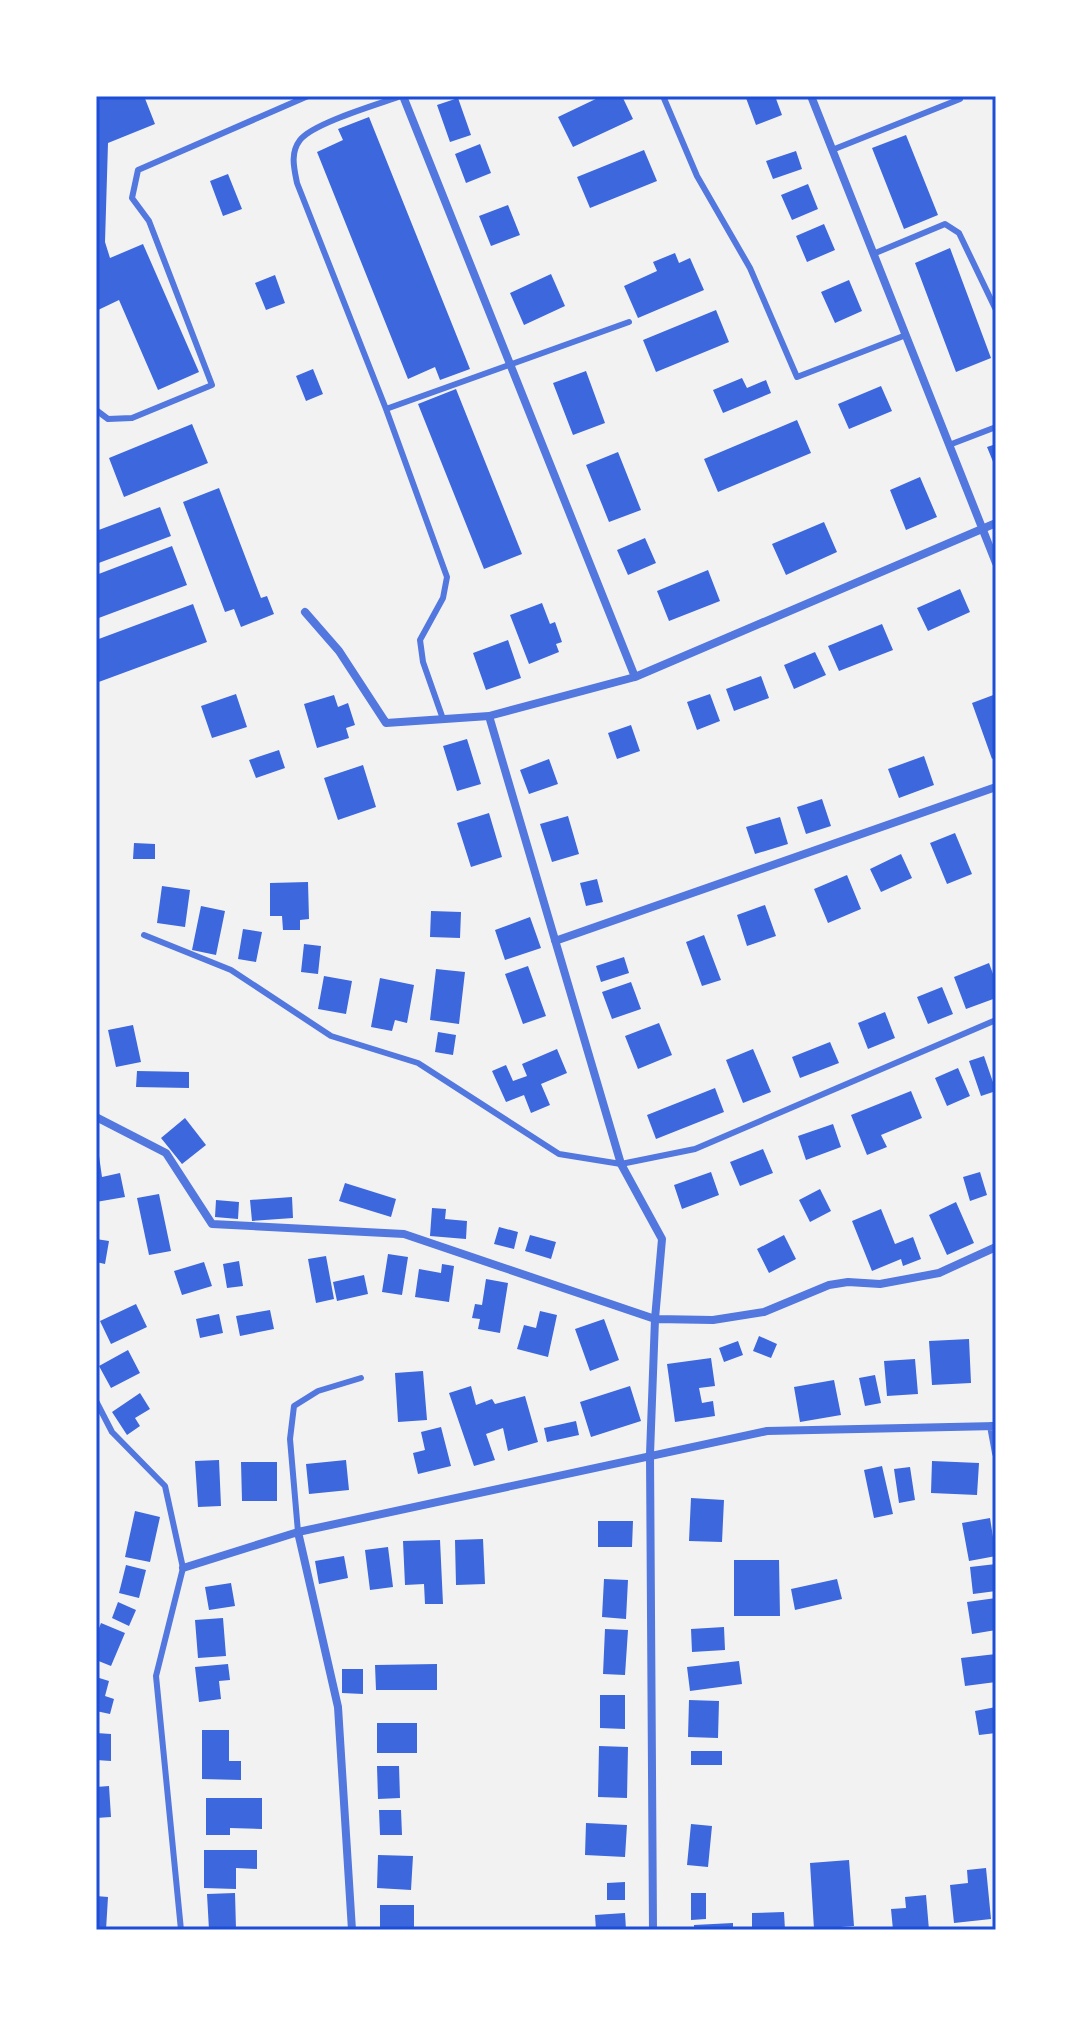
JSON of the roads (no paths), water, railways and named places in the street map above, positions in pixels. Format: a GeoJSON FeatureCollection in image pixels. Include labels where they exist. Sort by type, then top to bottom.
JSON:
{"type":"FeatureCollection","features":[{"type":"Feature","properties":{"kind":"street"},"geometry":{"type":"LineString","coordinates":[[402,96],[635,677]]}},
{"type":"Feature","properties":{"kind":"street"},"geometry":{"type":"LineString","coordinates":[[811,96],[996,563]]}},
{"type":"Feature","properties":{"kind":"street"},"geometry":{"type":"LineString","coordinates":[[305,612],[339,651],[386,723],[489,716],[635,677],[996,523]]}},
{"type":"Feature","properties":{"kind":"street"},"geometry":{"type":"LineString","coordinates":[[489,716],[621,1164],[662,1239],[655,1319],[650,1454],[653,1930]]}},
{"type":"Feature","properties":{"kind":"street"},"geometry":{"type":"LineString","coordinates":[[555,941],[996,787]]}},
{"type":"Feature","properties":{"kind":"street"},"geometry":{"type":"LineString","coordinates":[[96,1117],[166,1153],[212,1224],[404,1234],[655,1319],[713,1320],[764,1312],[829,1285],[848,1282],[880,1284],[939,1273],[996,1247]]}},
{"type":"Feature","properties":{"kind":"street"},"geometry":{"type":"LineString","coordinates":[[183,1568],[298,1532],[767,1431],[994,1426],[996,1453]]}},
{"type":"Feature","properties":{"kind":"street"},"geometry":{"type":"LineString","coordinates":[[298,1532],[338,1707],[352,1930]]}},
{"type":"Feature","properties":{"kind":"lane"},"geometry":{"type":"LineString","coordinates":[[96,410],[108,419],[132,418],[212,385],[149,221],[132,198],[138,170],[308,96]]}},
{"type":"Feature","properties":{"kind":"lane"},"geometry":{"type":"LineString","coordinates":[[402,96],[317,128],[300,139],[293,158],[297,183],[386,409],[447,577],[443,598],[420,640],[423,662],[443,719]]}},
{"type":"Feature","properties":{"kind":"lane"},"geometry":{"type":"LineString","coordinates":[[663,96],[697,176],[750,268],[797,377],[906,335]]}},
{"type":"Feature","properties":{"kind":"lane"},"geometry":{"type":"LineString","coordinates":[[832,150],[960,99]]}},
{"type":"Feature","properties":{"kind":"lane"},"geometry":{"type":"LineString","coordinates":[[873,254],[945,224],[959,233],[996,310]]}},
{"type":"Feature","properties":{"kind":"lane"},"geometry":{"type":"LineString","coordinates":[[386,409],[629,322]]}},
{"type":"Feature","properties":{"kind":"lane"},"geometry":{"type":"LineString","coordinates":[[949,445],[996,427]]}},
{"type":"Feature","properties":{"kind":"lane"},"geometry":{"type":"LineString","coordinates":[[144,935],[231,970],[331,1036],[418,1063],[559,1154],[621,1164],[695,1149],[996,1020]]}},
{"type":"Feature","properties":{"kind":"lane"},"geometry":{"type":"LineString","coordinates":[[298,1532],[290,1439],[294,1406],[318,1391],[361,1378]]}},
{"type":"Feature","properties":{"kind":"lane"},"geometry":{"type":"LineString","coordinates":[[96,1401],[112,1432],[165,1486],[183,1568],[156,1676],[181,1930]]}}]}
